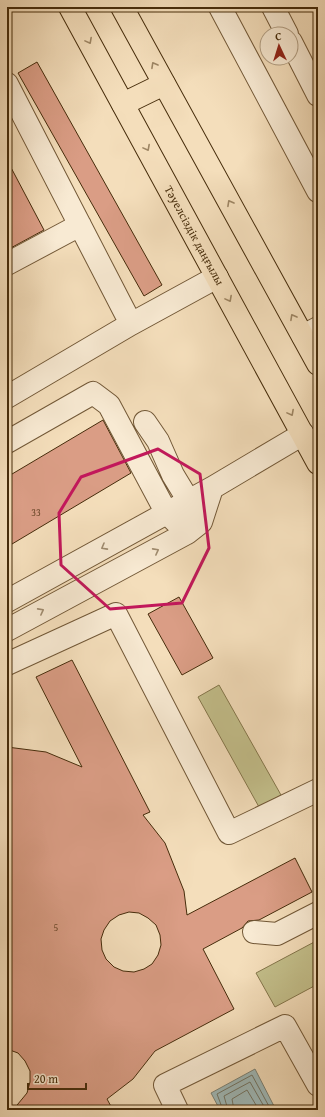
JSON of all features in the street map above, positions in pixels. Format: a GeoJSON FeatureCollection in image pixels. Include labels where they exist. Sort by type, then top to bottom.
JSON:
{"type":"FeatureCollection","features":[{"type":"Feature","properties":{"kind":"main road","name":"Тәуелсіздік даңғылы"},"geometry":{"type":"LineString","coordinates":[[70,7],[318,463]]}},
{"type":"Feature","properties":{"kind":"main road"},"geometry":{"type":"LineString","coordinates":[[122,7],[164,84],[310,332],[318,364]]}},
{"type":"Feature","properties":{"kind":"main road"},"geometry":{"type":"LineString","coordinates":[[123,104],[164,84]]}},
{"type":"Feature","properties":{"kind":"lane"},"geometry":{"type":"LineString","coordinates":[[220,7],[318,191]]}},
{"type":"Feature","properties":{"kind":"lane"},"geometry":{"type":"LineString","coordinates":[[273,7],[283,26]]}},
{"type":"Feature","properties":{"kind":"lane"},"geometry":{"type":"LineString","coordinates":[[299,58],[318,95]]}},
{"type":"Feature","properties":{"kind":"lane"},"geometry":{"type":"LineString","coordinates":[[7,84],[131,324]]}},
{"type":"Feature","properties":{"kind":"lane"},"geometry":{"type":"LineString","coordinates":[[7,264],[80,225]]}},
{"type":"Feature","properties":{"kind":"lane"},"geometry":{"type":"LineString","coordinates":[[7,397],[131,324],[217,276]]}},
{"type":"Feature","properties":{"kind":"lane"},"geometry":{"type":"LineString","coordinates":[[7,442],[94,393],[109,405],[166,512],[194,528]]}},
{"type":"Feature","properties":{"kind":"lane"},"geometry":{"type":"LineString","coordinates":[[145,422],[158,441],[173,475],[189,500],[194,528]]}},
{"type":"Feature","properties":{"kind":"lane"},"geometry":{"type":"LineString","coordinates":[[7,601],[212,488],[302,434]]}},
{"type":"Feature","properties":{"kind":"lane"},"geometry":{"type":"LineString","coordinates":[[7,630],[194,528],[212,488]]}},
{"type":"Feature","properties":{"kind":"lane"},"geometry":{"type":"LineString","coordinates":[[7,664],[116,614],[229,833],[318,790]]}},
{"type":"Feature","properties":{"kind":"lane"},"geometry":{"type":"LineString","coordinates":[[254,932],[277,934],[318,913]]}},
{"type":"Feature","properties":{"kind":"lane"},"geometry":{"type":"LineString","coordinates":[[177,1110],[165,1085],[285,1026],[318,1085]]}},
{"type":"Feature","properties":{"kind":"highlighted area"},"geometry":{"type":"Polygon","coordinates":[[[158,449],[200,474],[209,548],[182,603],[110,609],[61,565],[59,513],[81,477],[158,449]]]}},
{"type":"Feature","properties":{"kind":"shaded area"},"geometry":{"type":"Polygon","coordinates":[[[219,685],[281,795],[259,807],[198,697],[219,685]]]}},
{"type":"Feature","properties":{"kind":"shaded area"},"geometry":{"type":"Polygon","coordinates":[[[318,940],[318,984],[275,1007],[256,973],[318,940]]]}},
{"type":"Feature","properties":{"kind":"water"},"geometry":{"type":"Polygon","coordinates":[[[255,1069],[276,1110],[220,1110],[211,1093],[255,1069]]]}},
{"type":"Feature","properties":{"kind":"building"},"geometry":{"type":"Polygon","coordinates":[[[37,62],[162,285],[144,296],[18,73],[37,62]]]}},
{"type":"Feature","properties":{"kind":"building"},"geometry":{"type":"Polygon","coordinates":[[[7,160],[44,230],[7,250],[7,160]]]}},
{"type":"Feature","properties":{"kind":"building"},"geometry":{"type":"Polygon","coordinates":[[[103,420],[131,473],[7,547],[7,477],[103,420]]]}},
{"type":"Feature","properties":{"kind":"building"},"geometry":{"type":"Polygon","coordinates":[[[179,597],[213,658],[182,675],[148,614],[179,597]]]}},
{"type":"Feature","properties":{"kind":"building"},"geometry":{"type":"Polygon","coordinates":[[[72,660],[150,812],[143,815],[165,843],[184,891],[187,915],[295,858],[312,892],[259,920],[248,921],[242,928],[203,949],[234,1009],[155,1051],[133,1079],[107,1099],[113,1110],[13,1110],[27,1093],[30,1082],[30,1071],[25,1061],[18,1053],[7,1049],[7,747],[46,752],[82,767],[36,677],[72,660]],[[129,912],[119,915],[110,921],[104,930],[101,939],[102,950],[106,959],[114,967],[123,971],[134,972],[144,969],[152,964],[158,955],[161,945],[160,935],[156,925],[139,913],[129,912]]]}}]}
